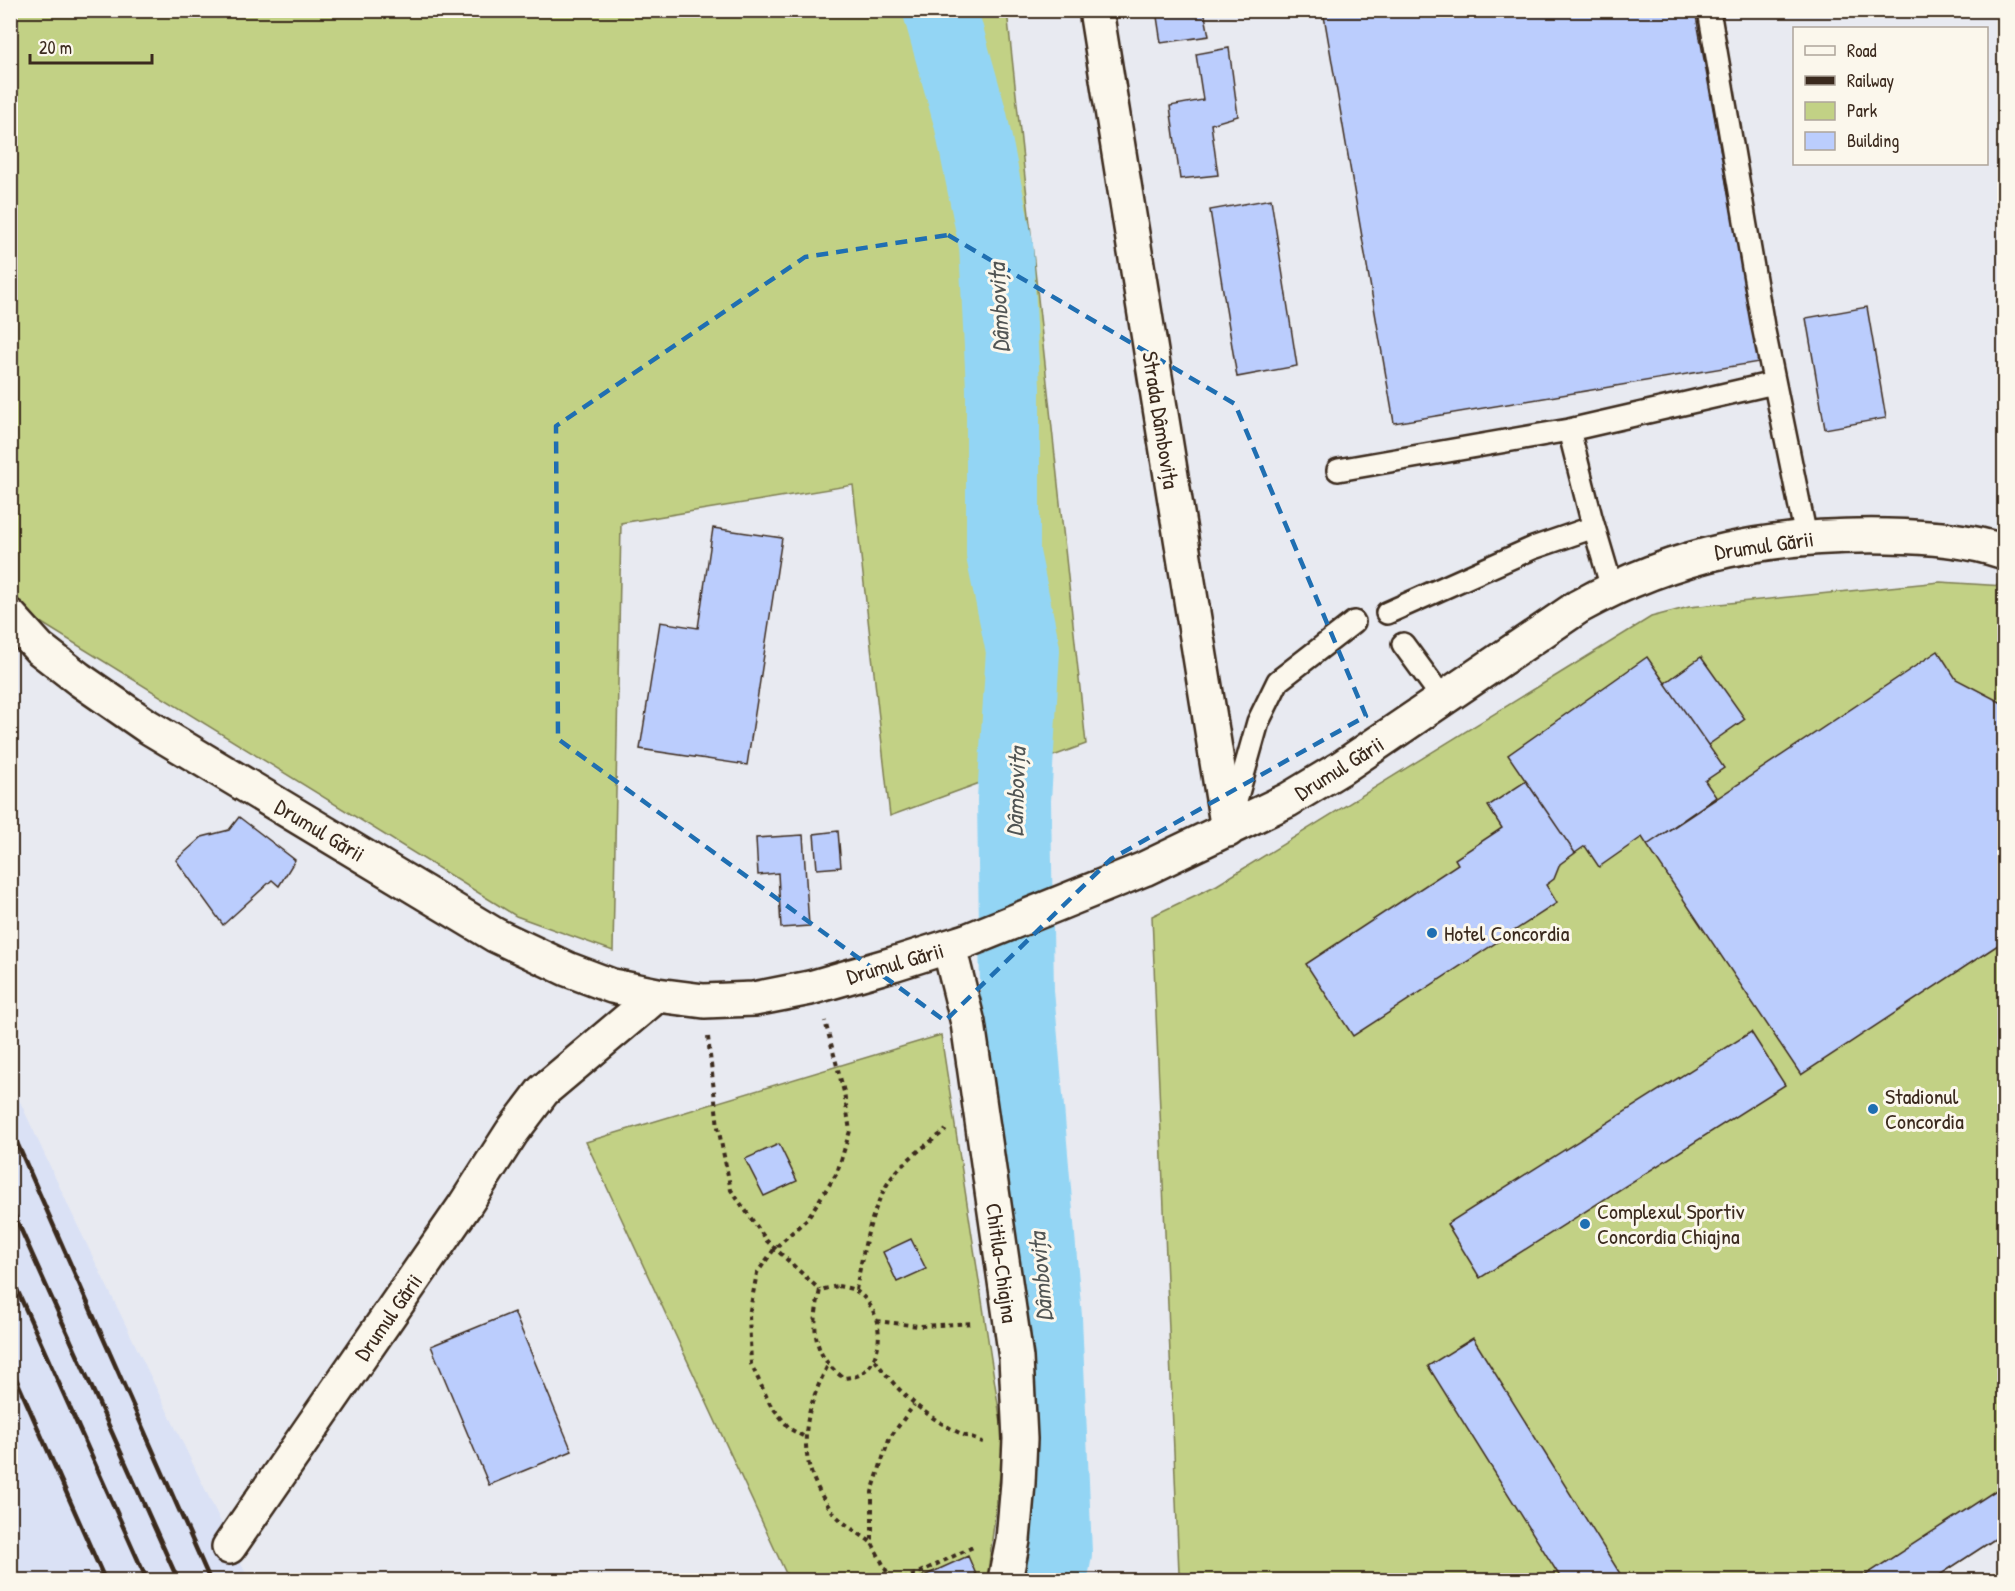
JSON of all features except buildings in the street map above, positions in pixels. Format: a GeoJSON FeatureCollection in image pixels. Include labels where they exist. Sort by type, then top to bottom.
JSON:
{"type":"FeatureCollection","features":[{"type":"Feature","properties":{"kind":"main road","name":"Strada Dâmbovița"},"geometry":{"type":"LineString","coordinates":[[1096,10],[1228,830]]}},
{"type":"Feature","properties":{"kind":"main road","name":"Drumul Gării"},"geometry":{"type":"LineString","coordinates":[[10,616],[39,648],[147,726],[495,935],[567,969],[612,986],[704,1001],[754,999],[815,986],[958,944],[1144,870],[1288,800],[1444,700],[1499,659],[1612,588],[1700,554],[1756,543],[1806,537],[1912,536],[1953,540],[2004,552]]}},
{"type":"Feature","properties":{"kind":"main road","name":"Chitila-Chiajna"},"geometry":{"type":"LineString","coordinates":[[958,944],[1016,1358],[1020,1439],[1018,1483],[1013,1540],[1005,1581]]}},
{"type":"Feature","properties":{"kind":"main road","name":"Drumul Gării"},"geometry":{"type":"LineString","coordinates":[[229,1546],[465,1205],[512,1132],[543,1091],[657,995]]}},
{"type":"Feature","properties":{"kind":"lane"},"geometry":{"type":"LineString","coordinates":[[1709,10],[1774,383],[1806,537]]}},
{"type":"Feature","properties":{"kind":"lane"},"geometry":{"type":"LineString","coordinates":[[1338,470],[1569,430],[1774,383]]}},
{"type":"Feature","properties":{"kind":"lane"},"geometry":{"type":"LineString","coordinates":[[1569,430],[1612,588]]}},
{"type":"Feature","properties":{"kind":"lane"},"geometry":{"type":"LineString","coordinates":[[1387,613],[1533,548],[1594,528]]}},
{"type":"Feature","properties":{"kind":"lane"},"geometry":{"type":"LineString","coordinates":[[1228,830],[1258,722],[1278,681],[1354,622]]}},
{"type":"Feature","properties":{"kind":"lane"},"geometry":{"type":"LineString","coordinates":[[1403,644],[1444,700]]}},
{"type":"Feature","properties":{"kind":"path"},"geometry":{"type":"LineString","coordinates":[[803,1436],[790,1429],[770,1404],[751,1364],[749,1315],[757,1273],[775,1248],[807,1219],[837,1173],[850,1131],[833,1047],[815,986]]}},
{"type":"Feature","properties":{"kind":"path"},"geometry":{"type":"LineString","coordinates":[[704,1001],[718,1127],[731,1190],[775,1248],[820,1290]]}},
{"type":"Feature","properties":{"kind":"path"},"geometry":{"type":"LineString","coordinates":[[856,1290],[865,1242],[884,1190],[915,1153],[946,1130],[948,1141]]}},
{"type":"Feature","properties":{"kind":"path"},"geometry":{"type":"LineString","coordinates":[[838,1286],[856,1290],[874,1310],[879,1334],[875,1360],[861,1375],[844,1378],[828,1366],[816,1340],[815,1315],[820,1290],[838,1286]]}},
{"type":"Feature","properties":{"kind":"path"},"geometry":{"type":"LineString","coordinates":[[876,1321],[919,1326],[978,1323],[976,1312]]}},
{"type":"Feature","properties":{"kind":"path"},"geometry":{"type":"LineString","coordinates":[[875,1360],[889,1379],[914,1405],[956,1434],[985,1443]]}},
{"type":"Feature","properties":{"kind":"path"},"geometry":{"type":"LineString","coordinates":[[828,1366],[814,1393],[803,1436],[813,1477],[832,1512],[872,1543],[891,1581]]}},
{"type":"Feature","properties":{"kind":"path"},"geometry":{"type":"LineString","coordinates":[[872,1543],[873,1492],[889,1439],[914,1405]]}},
{"type":"Feature","properties":{"kind":"path"},"geometry":{"type":"LineString","coordinates":[[903,1581],[975,1546]]}},
{"type":"Feature","properties":{"kind":"highlighted area"},"geometry":{"type":"Polygon","coordinates":[[[948,235],[1235,404],[1366,716],[1111,859],[945,1021],[558,739],[556,426],[805,257],[948,235]]]}},
{"type":"Feature","properties":{"kind":"shaded area"},"geometry":{"type":"Polygon","coordinates":[[[10,1080],[74,1218],[249,1580],[11,1580],[10,1080]]]}},
{"type":"Feature","properties":{"kind":"green space"},"geometry":{"type":"Polygon","coordinates":[[[10,11],[1007,11],[1086,744],[890,816],[853,485],[621,523],[613,951],[516,916],[11,604],[10,11]]]}},
{"type":"Feature","properties":{"kind":"green space","name":"Complexul Sportiv Concordia Chiajna"},"geometry":{"type":"Polygon","coordinates":[[[1940,582],[2004,586],[2004,1533],[1932,1580],[1218,1580],[1179,1573],[1152,916],[1217,885],[1651,617],[1689,607],[1940,582]]]}},
{"type":"Feature","properties":{"kind":"green space"},"geometry":{"type":"Polygon","coordinates":[[[941,1035],[1004,1443],[987,1580],[789,1580],[586,1142],[941,1035]]]}},
{"type":"Feature","properties":{"kind":"waterway","name":"Dâmbovița"},"geometry":{"type":"LineString","coordinates":[[940,10],[971,121],[996,245],[1003,388],[1003,554],[1023,650],[1014,800],[1017,992],[1045,1318],[1055,1553],[1050,1580]]}},
{"type":"Feature","properties":{"kind":"railway"},"geometry":{"type":"LineString","coordinates":[[10,1127],[210,1580]]}},
{"type":"Feature","properties":{"kind":"railway"},"geometry":{"type":"LineString","coordinates":[[10,1205],[178,1580]]}},
{"type":"Feature","properties":{"kind":"railway"},"geometry":{"type":"LineString","coordinates":[[10,1274],[147,1580]]}},
{"type":"Feature","properties":{"kind":"railway"},"geometry":{"type":"LineString","coordinates":[[10,1365],[105,1580]]}},
{"type":"Feature","properties":{"kind":"place","name":"Hotel Concordia"},"geometry":{"type":"Point","coordinates":[1432,933]}},
{"type":"Feature","properties":{"kind":"place","name":"Stadionul Concordia"},"geometry":{"type":"Point","coordinates":[1873,1109]}},
{"type":"Feature","properties":{"kind":"place","name":"Complexul Sportiv Concordia Chiajna"},"geometry":{"type":"Point","coordinates":[1585,1224]}}]}
